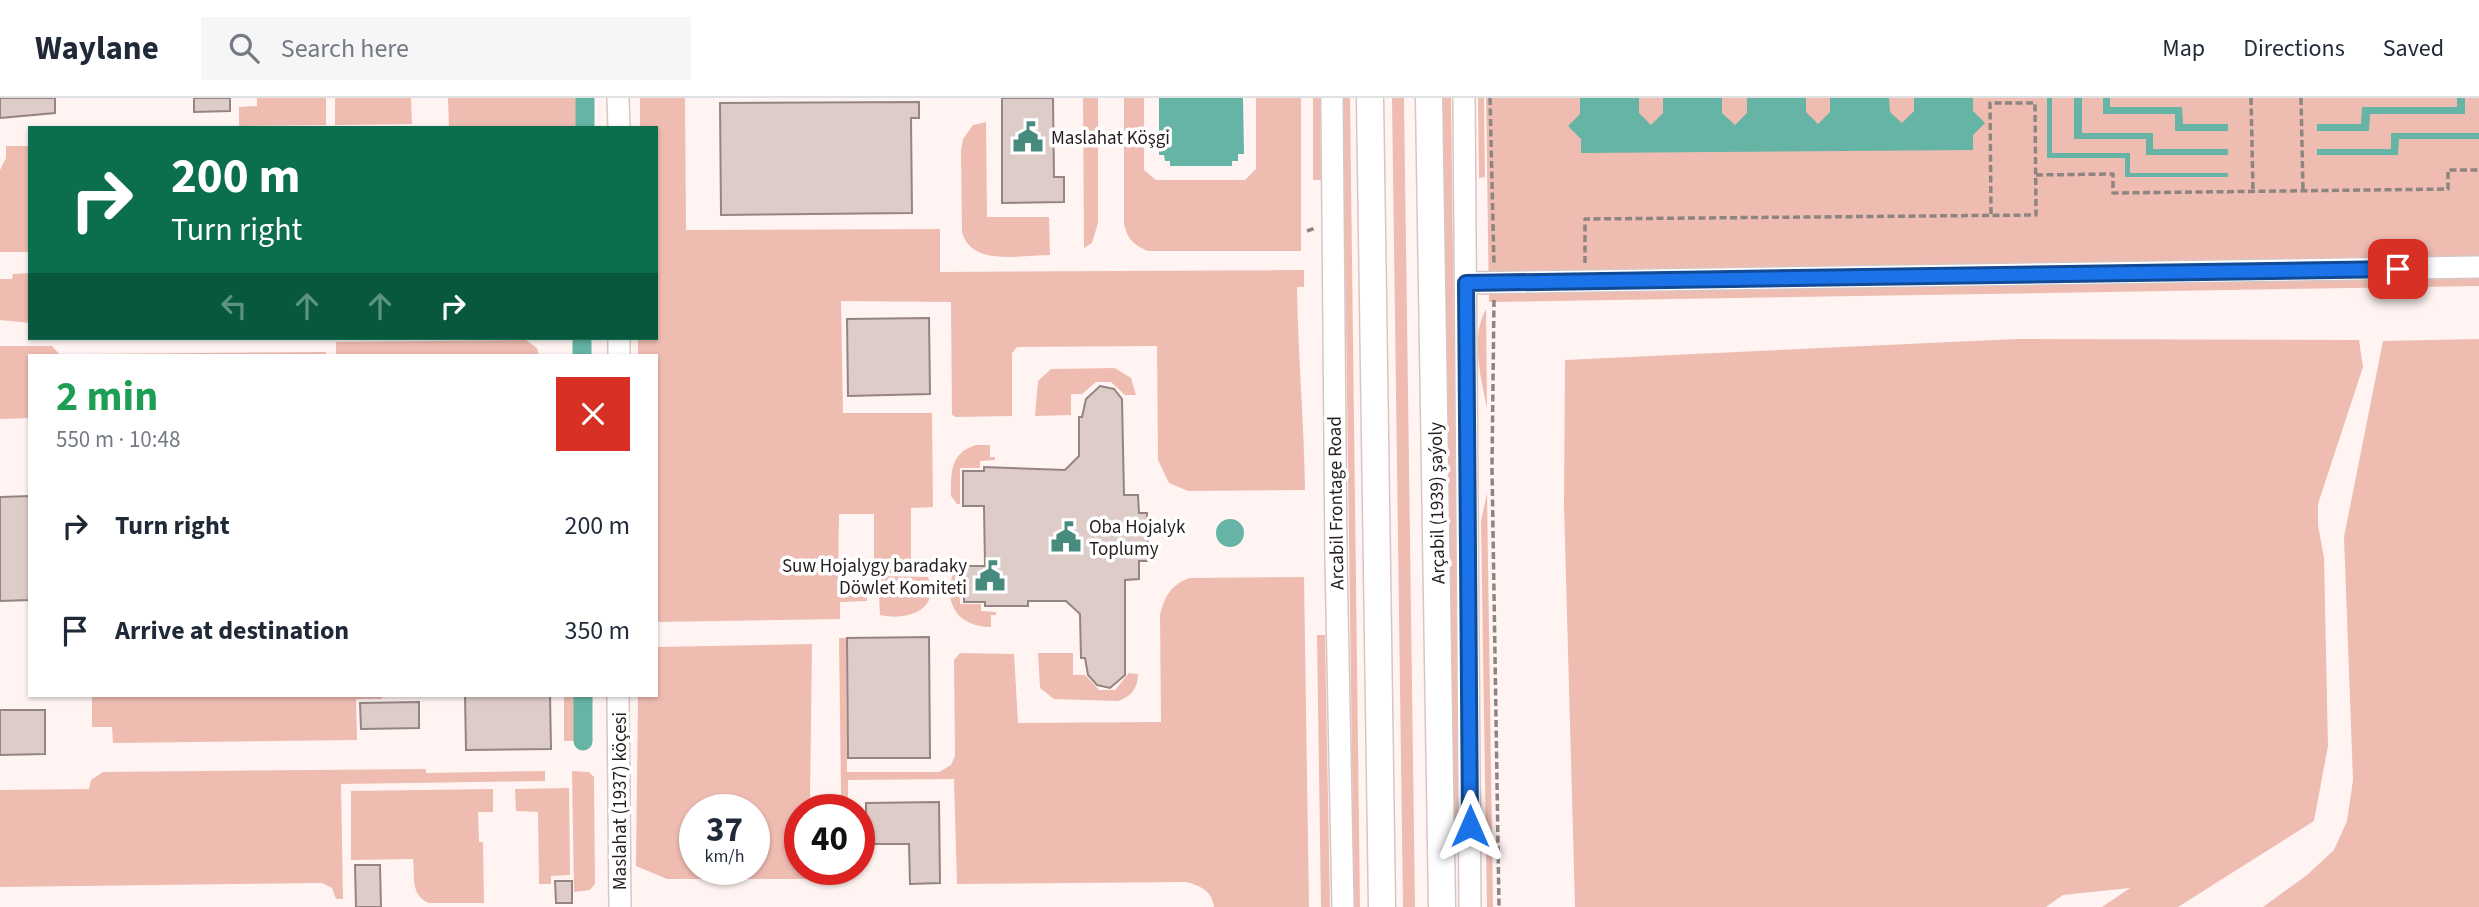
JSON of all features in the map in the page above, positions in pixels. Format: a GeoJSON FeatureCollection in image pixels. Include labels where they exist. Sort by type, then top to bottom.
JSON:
{"type":"FeatureCollection","features":[{"type":"Feature","properties":{"kind":"main road"},"geometry":{"type":"LineString","coordinates":[[1370,98],[1382,907]]}},
{"type":"Feature","properties":{"kind":"main road","name":"Arçabil (1939) şaýoly"},"geometry":{"type":"LineString","coordinates":[[1429,98],[1442,907]]}},
{"type":"Feature","properties":{"kind":"street"},"geometry":{"type":"LineString","coordinates":[[618,98],[618,126]]}},
{"type":"Feature","properties":{"kind":"street","name":"Arcabil Frontage Road"},"geometry":{"type":"LineString","coordinates":[[1332,98],[1335,560],[1343,907]]}},
{"type":"Feature","properties":{"kind":"street"},"geometry":{"type":"LineString","coordinates":[[1464,98],[1470,907]]}},
{"type":"Feature","properties":{"kind":"street"},"geometry":{"type":"LineString","coordinates":[[1466,283],[1497,274],[2479,267]]}},
{"type":"Feature","properties":{"kind":"street","name":"Maslahat (1937) köçesi"},"geometry":{"type":"LineString","coordinates":[[618,697],[620,907]]}},
{"type":"Feature","properties":{"kind":"path"},"geometry":{"type":"LineString","coordinates":[[1490,98],[1494,259],[1497,274],[1492,467],[1499,907]]}},
{"type":"Feature","properties":{"kind":"path"},"geometry":{"type":"LineString","coordinates":[[2251,98],[2253,191]]}},
{"type":"Feature","properties":{"kind":"path"},"geometry":{"type":"LineString","coordinates":[[2301,98],[2303,191]]}},
{"type":"Feature","properties":{"kind":"path"},"geometry":{"type":"LineString","coordinates":[[1585,269],[1585,219],[2036,215],[2035,103],[2012,100],[1990,103],[1992,215]]}},
{"type":"Feature","properties":{"kind":"path"},"geometry":{"type":"LineString","coordinates":[[2036,175],[2113,174],[2113,193],[2303,191],[2448,189],[2448,170],[2479,170]]}},
{"type":"Feature","properties":{"kind":"path"},"geometry":{"type":"LineString","coordinates":[[1484,231],[1494,231]]}},
{"type":"Feature","properties":{"kind":"path"},"geometry":{"type":"LineString","coordinates":[[1494,259],[1497,274]]}},
{"type":"Feature","properties":{"kind":"shaded area"},"geometry":{"type":"Polygon","coordinates":[[[257,98],[326,98],[326,125],[239,126],[239,107],[257,106],[257,98]]]}},
{"type":"Feature","properties":{"kind":"shaded area"},"geometry":{"type":"Polygon","coordinates":[[[335,98],[411,98],[412,124],[335,125],[335,98]]]}},
{"type":"Feature","properties":{"kind":"shaded area"},"geometry":{"type":"Polygon","coordinates":[[[448,98],[581,98],[580,126],[449,126],[448,98]]]}},
{"type":"Feature","properties":{"kind":"shaded area"},"geometry":{"type":"Polygon","coordinates":[[[640,98],[685,98],[686,230],[940,229],[940,272],[1304,270],[1304,287],[1297,287],[1305,490],[1188,491],[1169,483],[1158,460],[1157,346],[1017,347],[1012,353],[1012,416],[956,417],[952,415],[951,302],[841,301],[843,413],[932,413],[933,507],[911,508],[911,573],[874,573],[874,514],[839,514],[838,580],[866,581],[867,601],[840,602],[840,619],[658,622],[658,354],[638,354],[638,340],[658,340],[658,126],[640,126],[640,98]]]}},
{"type":"Feature","properties":{"kind":"shaded area"},"geometry":{"type":"Polygon","coordinates":[[[1083,98],[1098,98],[1098,223],[1092,243],[1084,248],[1083,98]]]}},
{"type":"Feature","properties":{"kind":"shaded area"},"geometry":{"type":"Polygon","coordinates":[[[1124,98],[1144,98],[1144,170],[1156,180],[1245,180],[1256,169],[1256,98],[1301,98],[1301,251],[1148,251],[1135,244],[1127,234],[1124,224],[1124,98]]]}},
{"type":"Feature","properties":{"kind":"shaded area"},"geometry":{"type":"Polygon","coordinates":[[[1159,98],[1243,98],[1244,154],[1238,154],[1238,161],[1232,161],[1232,166],[1170,166],[1170,161],[1165,161],[1164,155],[1159,155],[1159,98]]]}},
{"type":"Feature","properties":{"kind":"shaded area"},"geometry":{"type":"Polygon","coordinates":[[[1313,98],[1320,98],[1321,180],[1313,180],[1313,98]]]}},
{"type":"Feature","properties":{"kind":"shaded area"},"geometry":{"type":"Polygon","coordinates":[[[1343,98],[1350,98],[1360,907],[1354,907],[1343,98]]]}},
{"type":"Feature","properties":{"kind":"shaded area"},"geometry":{"type":"Polygon","coordinates":[[[1392,98],[1404,98],[1415,907],[1403,907],[1392,98]]]}},
{"type":"Feature","properties":{"kind":"shaded area"},"geometry":{"type":"Polygon","coordinates":[[[1443,98],[1451,98],[1460,826],[1452,826],[1443,98]]]}},
{"type":"Feature","properties":{"kind":"shaded area"},"geometry":{"type":"Polygon","coordinates":[[[1478,98],[1484,98],[1485,177],[1479,178],[1478,98]]]}},
{"type":"Feature","properties":{"kind":"shaded area"},"geometry":{"type":"Polygon","coordinates":[[[1486,98],[2479,98],[2479,286],[1489,302],[1486,98]]]}},
{"type":"Feature","properties":{"kind":"shaded area"},"geometry":{"type":"Polygon","coordinates":[[[1580,98],[1639,98],[1639,113],[1651,125],[1663,113],[1663,98],[1722,98],[1722,113],[1735,125],[1747,113],[1747,98],[1806,98],[1806,112],[1818,124],[1830,112],[1830,98],[1889,98],[1890,112],[1902,123],[1914,111],[1914,98],[1973,98],[1973,111],[1985,123],[1973,135],[1973,150],[1581,153],[1581,139],[1568,126],[1580,114],[1580,98]]]}},
{"type":"Feature","properties":{"kind":"shaded area"},"geometry":{"type":"Polygon","coordinates":[[[2047,98],[2052,98],[2052,153],[2130,153],[2130,173],[2228,173],[2228,177],[2125,177],[2125,158],[2047,158],[2047,98]]]}},
{"type":"Feature","properties":{"kind":"shaded area"},"geometry":{"type":"Polygon","coordinates":[[[2074,98],[2082,98],[2082,133],[2153,133],[2153,149],[2228,149],[2228,155],[2146,155],[2146,139],[2074,139],[2074,98]]]}},
{"type":"Feature","properties":{"kind":"shaded area"},"geometry":{"type":"Polygon","coordinates":[[[2103,98],[2110,98],[2110,107],[2182,107],[2183,124],[2228,124],[2228,131],[2175,131],[2175,114],[2103,114],[2103,98]]]}},
{"type":"Feature","properties":{"kind":"shaded area"},"geometry":{"type":"Polygon","coordinates":[[[2457,98],[2465,98],[2465,114],[2370,114],[2369,131],[2317,131],[2317,124],[2361,124],[2362,107],[2457,107],[2457,98]]]}},
{"type":"Feature","properties":{"kind":"shaded area"},"geometry":{"type":"Polygon","coordinates":[[[986,122],[987,217],[1049,217],[1050,255],[998,257],[986,255],[967,243],[962,232],[961,151],[963,139],[973,125],[986,122]]]}},
{"type":"Feature","properties":{"kind":"shaded area"},"geometry":{"type":"Polygon","coordinates":[[[2391,133],[2479,133],[2479,139],[2399,139],[2398,155],[2317,155],[2317,149],[2391,149],[2391,133]]]}},
{"type":"Feature","properties":{"kind":"shaded area"},"geometry":{"type":"Polygon","coordinates":[[[6,146],[28,146],[28,252],[0,252],[0,170],[6,158],[6,146]]]}},
{"type":"Feature","properties":{"kind":"shaded area"},"geometry":{"type":"Polygon","coordinates":[[[28,273],[28,323],[0,320],[0,279],[12,279],[13,274],[28,273]]]}},
{"type":"Feature","properties":{"kind":"shaded area"},"geometry":{"type":"Polygon","coordinates":[[[1486,309],[1487,408],[1478,345],[1481,320],[1486,309]]]}},
{"type":"Feature","properties":{"kind":"shaded area"},"geometry":{"type":"Polygon","coordinates":[[[2016,339],[2359,340],[2363,367],[2318,504],[2318,525],[2324,558],[2328,746],[2314,821],[2178,907],[2102,907],[2130,888],[2063,895],[2046,907],[1575,907],[1564,505],[1565,360],[2016,339]]]}},
{"type":"Feature","properties":{"kind":"shaded area"},"geometry":{"type":"Polygon","coordinates":[[[2479,339],[2479,907],[2263,907],[2307,875],[2334,850],[2347,821],[2353,780],[2344,537],[2383,341],[2479,339]]]}},
{"type":"Feature","properties":{"kind":"shaded area"},"geometry":{"type":"Polygon","coordinates":[[[526,340],[537,348],[539,354],[336,354],[336,342],[526,340]]]}},
{"type":"Feature","properties":{"kind":"shaded area"},"geometry":{"type":"Polygon","coordinates":[[[0,346],[52,346],[59,354],[28,354],[28,418],[0,419],[0,346]]]}},
{"type":"Feature","properties":{"kind":"shaded area"},"geometry":{"type":"Polygon","coordinates":[[[326,352],[326,354],[93,354],[326,352]]]}},
{"type":"Feature","properties":{"kind":"shaded area"},"geometry":{"type":"Polygon","coordinates":[[[1115,368],[1131,378],[1136,395],[1125,395],[1111,382],[1096,382],[1082,394],[1071,394],[1071,415],[1035,416],[1038,381],[1051,369],[1115,368]]]}},
{"type":"Feature","properties":{"kind":"shaded area"},"geometry":{"type":"Polygon","coordinates":[[[976,445],[990,445],[990,457],[995,457],[995,460],[980,461],[980,468],[960,468],[960,504],[957,504],[951,496],[954,464],[961,453],[976,445]]]}},
{"type":"Feature","properties":{"kind":"shaded area"},"geometry":{"type":"Polygon","coordinates":[[[1487,493],[1493,907],[1487,907],[1481,521],[1487,493]]]}},
{"type":"Feature","properties":{"kind":"shaded area"},"geometry":{"type":"Polygon","coordinates":[[[1230,519],[1240,523],[1244,533],[1240,543],[1230,547],[1220,543],[1216,533],[1220,523],[1230,519]]]}},
{"type":"Feature","properties":{"kind":"shaded area"},"geometry":{"type":"Polygon","coordinates":[[[961,568],[960,604],[981,604],[981,611],[996,612],[996,615],[991,615],[991,627],[969,623],[955,610],[951,602],[951,582],[954,570],[961,568]]]}},
{"type":"Feature","properties":{"kind":"shaded area"},"geometry":{"type":"Polygon","coordinates":[[[878,576],[928,577],[930,598],[925,606],[910,615],[880,615],[878,576]]]}},
{"type":"Feature","properties":{"kind":"shaded area"},"geometry":{"type":"Polygon","coordinates":[[[1304,577],[1309,907],[1214,907],[1205,890],[1186,882],[957,884],[954,779],[848,780],[848,794],[841,794],[839,638],[846,638],[847,772],[939,772],[951,765],[955,756],[954,660],[960,653],[1014,654],[1018,723],[1161,722],[1160,615],[1169,592],[1189,578],[1304,577]]]}},
{"type":"Feature","properties":{"kind":"shaded area"},"geometry":{"type":"Polygon","coordinates":[[[1317,635],[1325,635],[1330,907],[1321,907],[1317,635]]]}},
{"type":"Feature","properties":{"kind":"shaded area"},"geometry":{"type":"Polygon","coordinates":[[[812,644],[810,794],[784,794],[784,879],[770,879],[770,794],[679,794],[679,879],[667,879],[636,866],[638,697],[658,697],[658,647],[812,644]]]}},
{"type":"Feature","properties":{"kind":"shaded area"},"geometry":{"type":"Polygon","coordinates":[[[1038,653],[1073,653],[1073,675],[1085,675],[1099,690],[1115,690],[1129,673],[1138,674],[1137,684],[1127,697],[1118,701],[1054,699],[1040,688],[1038,653]]]}},
{"type":"Feature","properties":{"kind":"shaded area"},"geometry":{"type":"Polygon","coordinates":[[[92,697],[382,699],[356,699],[357,740],[113,743],[112,727],[92,727],[92,697]]]}},
{"type":"Feature","properties":{"kind":"shaded area"},"geometry":{"type":"Polygon","coordinates":[[[564,697],[577,697],[577,741],[564,741],[564,697]]]}},
{"type":"Feature","properties":{"kind":"shaded area"},"geometry":{"type":"Polygon","coordinates":[[[426,769],[426,773],[545,771],[545,781],[341,784],[343,899],[336,899],[332,888],[322,883],[0,887],[0,790],[89,789],[91,780],[103,772],[426,769]]]}},
{"type":"Feature","properties":{"kind":"shaded area"},"geometry":{"type":"Polygon","coordinates":[[[572,771],[589,772],[594,777],[595,884],[590,890],[574,892],[572,771]]]}},
{"type":"Feature","properties":{"kind":"shaded area"},"geometry":{"type":"Polygon","coordinates":[[[569,788],[570,875],[551,876],[551,884],[539,884],[538,812],[516,811],[515,789],[569,788]]]}},
{"type":"Feature","properties":{"kind":"shaded area"},"geometry":{"type":"Polygon","coordinates":[[[493,789],[493,812],[478,812],[479,842],[483,842],[484,903],[429,903],[423,900],[416,890],[413,859],[351,860],[351,791],[493,789]]]}},
{"type":"Feature","properties":{"kind":"building"},"geometry":{"type":"Polygon","coordinates":[[[0,98],[55,98],[55,113],[0,118],[0,98]]]}},
{"type":"Feature","properties":{"kind":"building"},"geometry":{"type":"Polygon","coordinates":[[[194,98],[230,98],[230,111],[194,112],[194,98]]]}},
{"type":"Feature","properties":{"kind":"building","name":"Maslahat Köşgi"},"geometry":{"type":"Polygon","coordinates":[[[1002,98],[1053,98],[1054,177],[1064,177],[1064,202],[1002,203],[1002,98]]]}},
{"type":"Feature","properties":{"kind":"building"},"geometry":{"type":"Polygon","coordinates":[[[919,102],[919,118],[911,118],[912,213],[721,215],[720,103],[919,102]]]}},
{"type":"Feature","properties":{"kind":"building"},"geometry":{"type":"Polygon","coordinates":[[[929,318],[930,394],[848,396],[847,319],[929,318]]]}},
{"type":"Feature","properties":{"kind":"building","name":"Oba Hojalyk Toplumy"},"geometry":{"type":"Polygon","coordinates":[[[1100,386],[1114,389],[1122,399],[1124,495],[1138,495],[1139,513],[1147,513],[1148,561],[1139,561],[1139,579],[1125,580],[1125,675],[1110,688],[1097,685],[1088,675],[1085,658],[1081,658],[1080,614],[1066,601],[1028,601],[1028,606],[985,606],[985,602],[964,602],[964,566],[985,566],[984,506],[963,506],[963,471],[984,471],[984,467],[1065,470],[1079,456],[1079,417],[1082,417],[1086,399],[1100,386]]]}},
{"type":"Feature","properties":{"kind":"building"},"geometry":{"type":"Polygon","coordinates":[[[28,496],[28,600],[0,601],[0,497],[28,496]]]}},
{"type":"Feature","properties":{"kind":"building"},"geometry":{"type":"Polygon","coordinates":[[[929,637],[930,758],[848,758],[847,638],[929,637]]]}},
{"type":"Feature","properties":{"kind":"building"},"geometry":{"type":"Polygon","coordinates":[[[465,697],[550,697],[551,749],[466,750],[465,697]]]}},
{"type":"Feature","properties":{"kind":"building"},"geometry":{"type":"Polygon","coordinates":[[[419,702],[419,728],[361,729],[360,703],[419,702]]]}},
{"type":"Feature","properties":{"kind":"building"},"geometry":{"type":"Polygon","coordinates":[[[0,710],[45,710],[45,754],[0,755],[0,710]]]}},
{"type":"Feature","properties":{"kind":"building"},"geometry":{"type":"Polygon","coordinates":[[[939,802],[940,883],[910,884],[909,844],[875,844],[875,803],[939,802]]]}},
{"type":"Feature","properties":{"kind":"building"},"geometry":{"type":"Polygon","coordinates":[[[355,865],[380,865],[381,907],[356,907],[355,865]]]}},
{"type":"Feature","properties":{"kind":"building"},"geometry":{"type":"Polygon","coordinates":[[[555,881],[572,881],[572,903],[556,903],[555,881]]]}},
{"type":"Feature","properties":{"kind":"waterway"},"geometry":{"type":"LineString","coordinates":[[585,98],[585,126]]}},
{"type":"Feature","properties":{"kind":"waterway"},"geometry":{"type":"LineString","coordinates":[[582,342],[582,354]]}},
{"type":"Feature","properties":{"kind":"waterway"},"geometry":{"type":"LineString","coordinates":[[583,697],[583,741]]}},
{"type":"Feature","properties":{"kind":"place","name":"Maslahat Köşgi"},"geometry":{"type":"Point","coordinates":[1028,137]}},
{"type":"Feature","properties":{"kind":"place","name":"Oba Hojalyk Toplumy"},"geometry":{"type":"Point","coordinates":[1066,537]}},
{"type":"Feature","properties":{"kind":"place","name":"Suw Hojalygy baradaky Döwlet Komiteti"},"geometry":{"type":"Point","coordinates":[990,576]}},
{"type":"Feature","properties":{"kind":"route"},"geometry":{"type":"LineString","coordinates":[[1470,826],[1466,283],[2398,269]]}}]}
